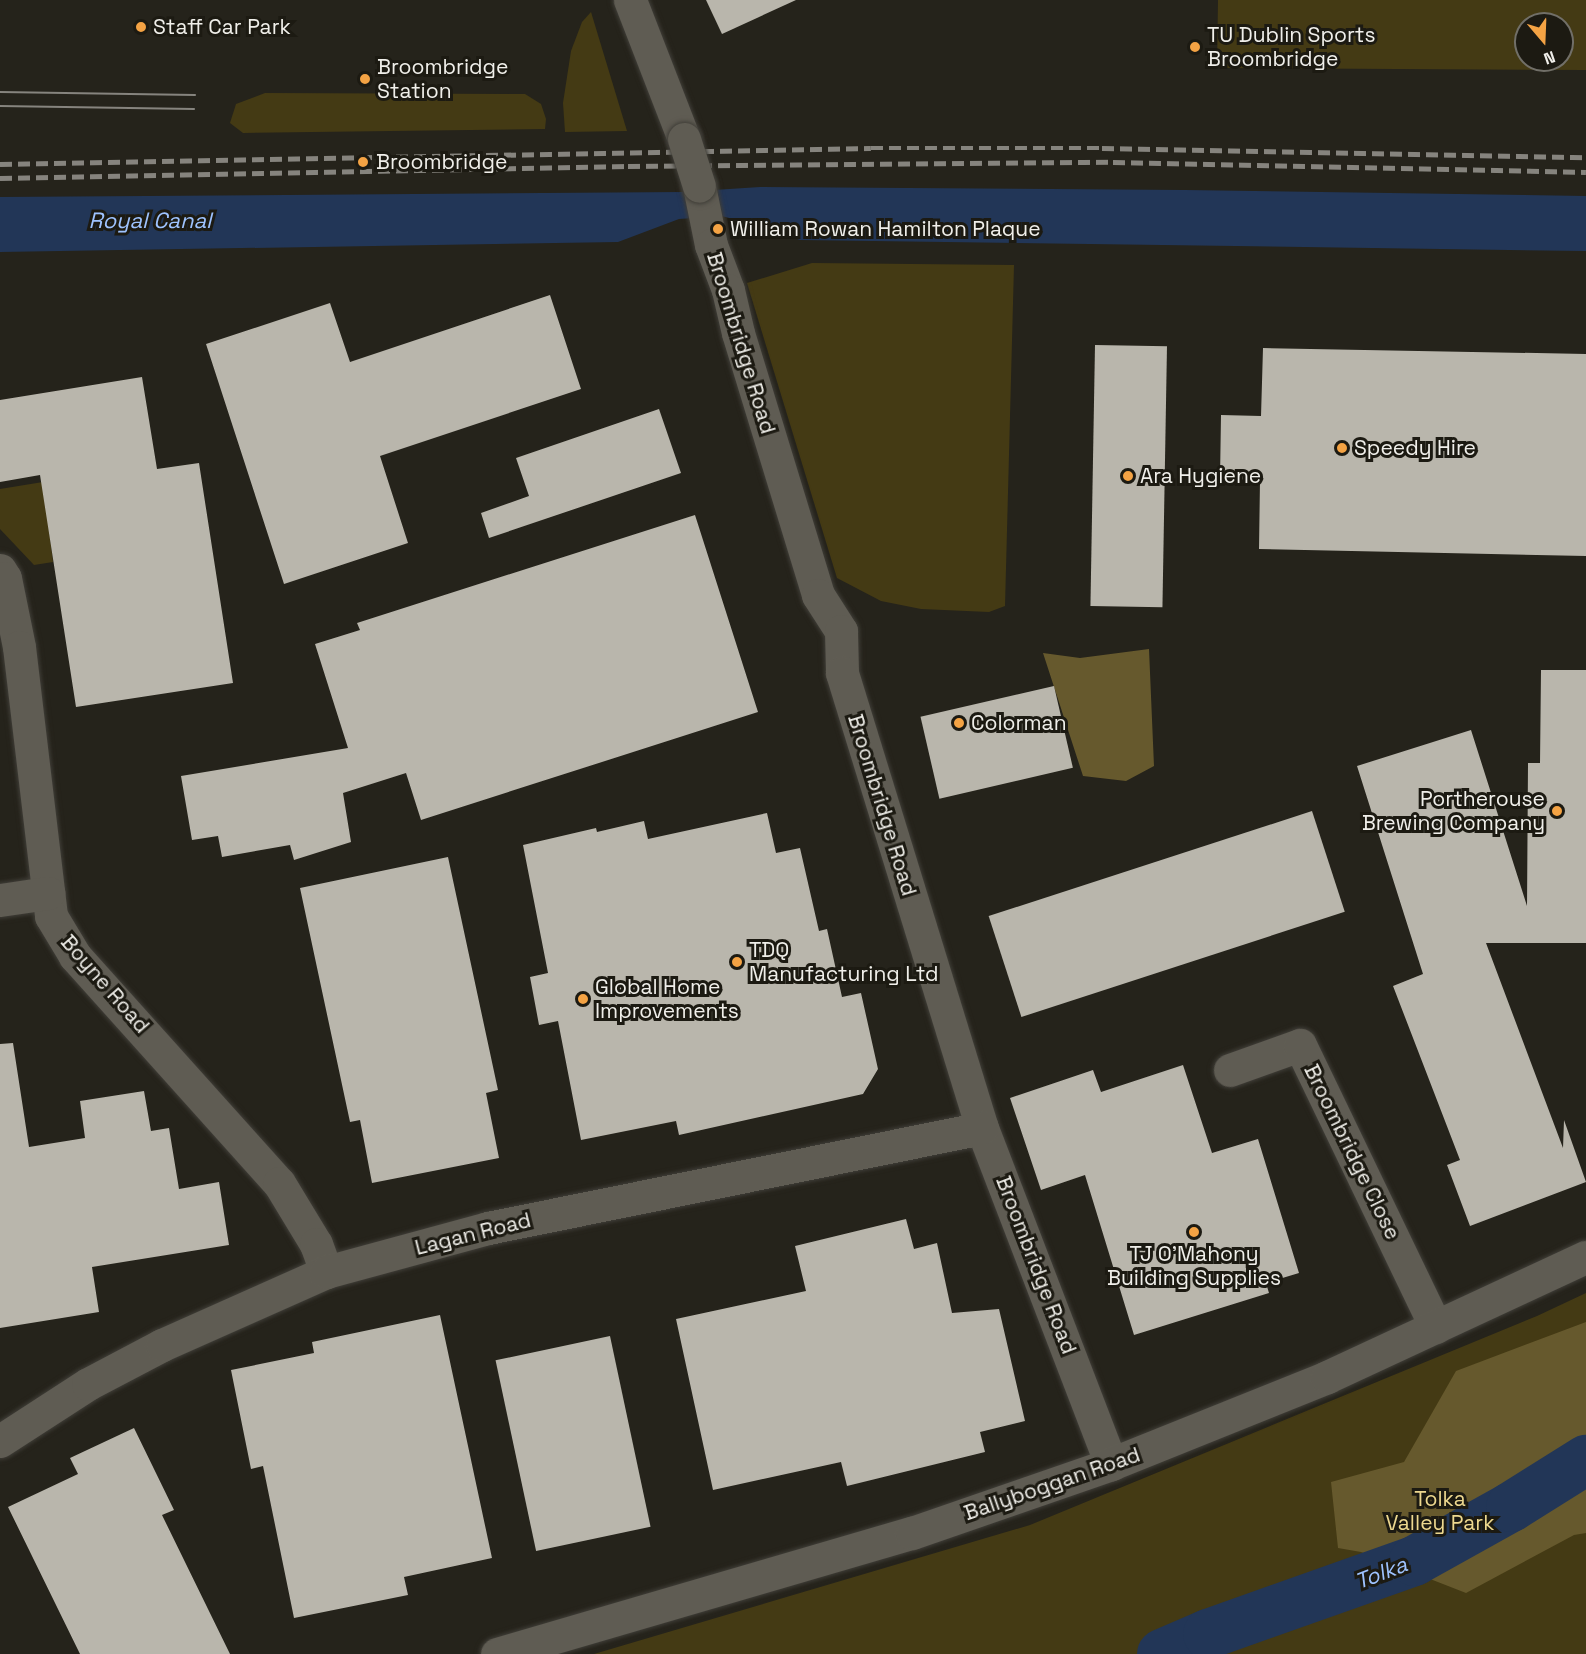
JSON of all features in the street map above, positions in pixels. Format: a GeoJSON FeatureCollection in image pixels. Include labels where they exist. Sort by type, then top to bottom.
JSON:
{"type":"FeatureCollection","features":[{"type":"Feature","properties":{"kind":"street","name":"Broombridge Road"},"geometry":{"type":"LineString","coordinates":[[630,0],[681,131],[699,186],[711,245],[728,290],[738,333],[818,595],[841,631],[842,673],[982,1128],[1112,1464]]}},
{"type":"Feature","properties":{"kind":"street","name":"Boyne Road"},"geometry":{"type":"LineString","coordinates":[[0,570],[5,578],[19,647],[51,916],[75,956],[279,1183],[316,1244],[326,1272]]}},
{"type":"Feature","properties":{"kind":"street"},"geometry":{"type":"LineString","coordinates":[[0,900],[48,893]]}},
{"type":"Feature","properties":{"kind":"street","name":"Broombridge Close"},"geometry":{"type":"LineString","coordinates":[[1230,1070],[1300,1044],[1436,1327]]}},
{"type":"Feature","properties":{"kind":"street","name":"Lagan Road"},"geometry":{"type":"LineString","coordinates":[[0,1441],[88,1384],[162,1345],[326,1272],[488,1228],[982,1128]]}},
{"type":"Feature","properties":{"kind":"street","name":"Ballyboggan Road"},"geometry":{"type":"LineString","coordinates":[[497,1654],[912,1533],[1112,1464],[1327,1377],[1586,1257]]}},
{"type":"Feature","properties":{"kind":"green space"},"geometry":{"type":"Polygon","coordinates":[[[1218,0],[1586,0],[1586,70],[1574,70],[1574,12],[1514,12],[1514,70],[1217,68],[1218,0]]]}},
{"type":"Feature","properties":{"kind":"green space"},"geometry":{"type":"Polygon","coordinates":[[[591,12],[627,131],[565,132],[563,103],[571,51],[582,22],[591,12]]]}},
{"type":"Feature","properties":{"kind":"green space"},"geometry":{"type":"Polygon","coordinates":[[[265,93],[525,94],[541,104],[546,119],[545,129],[243,133],[230,123],[236,104],[265,93]]]}},
{"type":"Feature","properties":{"kind":"green space"},"geometry":{"type":"Polygon","coordinates":[[[812,263],[1014,265],[1005,606],[989,612],[921,609],[881,601],[837,578],[747,283],[812,263]]]}},
{"type":"Feature","properties":{"kind":"green space"},"geometry":{"type":"Polygon","coordinates":[[[43,482],[53,562],[34,565],[0,529],[0,489],[43,482]]]}},
{"type":"Feature","properties":{"kind":"green space"},"geometry":{"type":"Polygon","coordinates":[[[1149,649],[1154,766],[1126,781],[1083,776],[1043,653],[1080,658],[1149,649]]]}},
{"type":"Feature","properties":{"kind":"green space","name":"Tolka Valley Park"},"geometry":{"type":"Polygon","coordinates":[[[1586,1293],[1586,1654],[594,1654],[1030,1525],[1537,1316],[1586,1293]]]}},
{"type":"Feature","properties":{"kind":"green space"},"geometry":{"type":"Polygon","coordinates":[[[1586,1322],[1586,1533],[1574,1535],[1466,1593],[1361,1552],[1338,1548],[1331,1482],[1404,1462],[1456,1371],[1586,1322]]]}},
{"type":"Feature","properties":{"kind":"water","name":"Royal Canal"},"geometry":{"type":"Polygon","coordinates":[[[760,187],[1586,196],[1586,251],[800,240],[755,224],[721,216],[679,219],[618,242],[0,252],[0,197],[683,192],[760,187]]]}},
{"type":"Feature","properties":{"kind":"building"},"geometry":{"type":"Polygon","coordinates":[[[706,0],[796,0],[722,34],[706,0]]]}},
{"type":"Feature","properties":{"kind":"building"},"geometry":{"type":"Polygon","coordinates":[[[550,295],[581,389],[380,456],[408,543],[284,584],[206,344],[330,303],[350,362],[550,295]]]}},
{"type":"Feature","properties":{"kind":"building","name":"Ara Hygiene"},"geometry":{"type":"Polygon","coordinates":[[[1095,345],[1167,346],[1162,607],[1090,606],[1095,345]]]}},
{"type":"Feature","properties":{"kind":"building","name":"Speedy Hire"},"geometry":{"type":"Polygon","coordinates":[[[1263,348],[1586,354],[1586,556],[1259,549],[1260,480],[1220,479],[1221,415],[1261,416],[1263,348]]]}},
{"type":"Feature","properties":{"kind":"building"},"geometry":{"type":"Polygon","coordinates":[[[142,377],[157,469],[199,463],[233,683],[76,707],[40,475],[0,482],[0,400],[142,377]]]}},
{"type":"Feature","properties":{"kind":"building"},"geometry":{"type":"Polygon","coordinates":[[[659,409],[681,473],[489,538],[481,513],[529,496],[516,458],[659,409]]]}},
{"type":"Feature","properties":{"kind":"building"},"geometry":{"type":"Polygon","coordinates":[[[695,515],[758,712],[421,820],[406,773],[343,793],[351,842],[294,860],[290,845],[222,857],[218,836],[192,840],[181,776],[348,748],[315,644],[360,630],[357,623],[695,515]]]}},
{"type":"Feature","properties":{"kind":"building"},"geometry":{"type":"Polygon","coordinates":[[[1541,670],[1586,670],[1586,943],[1486,943],[1563,1148],[1564,1120],[1586,1182],[1470,1226],[1447,1165],[1460,1160],[1393,986],[1423,974],[1357,766],[1471,730],[1527,906],[1528,763],[1540,763],[1541,670]]]}},
{"type":"Feature","properties":{"kind":"building"},"geometry":{"type":"Polygon","coordinates":[[[1054,686],[1073,768],[939,799],[921,717],[1054,686]]]}},
{"type":"Feature","properties":{"kind":"building"},"geometry":{"type":"Polygon","coordinates":[[[1312,811],[1345,912],[1021,1017],[989,916],[1312,811]]]}},
{"type":"Feature","properties":{"kind":"building","name":"TDQ Manufacturing Ltd"},"geometry":{"type":"Polygon","coordinates":[[[767,813],[776,853],[800,848],[819,931],[827,929],[842,997],[861,993],[878,1069],[863,1094],[679,1135],[676,1121],[581,1140],[558,1021],[539,1025],[530,977],[548,973],[523,845],[596,828],[597,832],[644,821],[648,839],[767,813]]]}},
{"type":"Feature","properties":{"kind":"building"},"geometry":{"type":"Polygon","coordinates":[[[448,857],[498,1090],[486,1093],[499,1158],[372,1183],[360,1120],[350,1122],[300,888],[448,857]]]}},
{"type":"Feature","properties":{"kind":"building"},"geometry":{"type":"Polygon","coordinates":[[[13,1043],[29,1147],[85,1138],[80,1101],[144,1091],[151,1131],[169,1128],[179,1189],[219,1182],[229,1245],[92,1267],[99,1312],[0,1328],[0,1044],[13,1043]]]}},
{"type":"Feature","properties":{"kind":"building","name":"TJ O'Mahony Building Supplies"},"geometry":{"type":"Polygon","coordinates":[[[1183,1065],[1212,1153],[1258,1139],[1299,1273],[1266,1283],[1269,1293],[1134,1335],[1085,1175],[1041,1190],[1010,1098],[1093,1070],[1101,1092],[1183,1065]]]}},
{"type":"Feature","properties":{"kind":"building"},"geometry":{"type":"Polygon","coordinates":[[[906,1219],[914,1249],[937,1243],[952,1313],[999,1309],[1025,1421],[980,1432],[985,1452],[847,1486],[841,1462],[713,1490],[676,1319],[806,1291],[795,1246],[906,1219]]]}},
{"type":"Feature","properties":{"kind":"building"},"geometry":{"type":"Polygon","coordinates":[[[440,1315],[492,1558],[404,1577],[408,1595],[294,1618],[263,1466],[251,1469],[231,1370],[314,1353],[312,1342],[440,1315]]]}},
{"type":"Feature","properties":{"kind":"building"},"geometry":{"type":"Polygon","coordinates":[[[610,1336],[651,1527],[536,1551],[496,1360],[610,1336]]]}},
{"type":"Feature","properties":{"kind":"building"},"geometry":{"type":"Polygon","coordinates":[[[134,1428],[174,1510],[162,1515],[230,1654],[80,1654],[8,1507],[78,1474],[70,1458],[134,1428]]]}},
{"type":"Feature","properties":{"kind":"waterway","name":"Tolka"},"geometry":{"type":"LineString","coordinates":[[1162,1654],[1208,1634],[1414,1561],[1511,1507],[1586,1460]]}},
{"type":"Feature","properties":{"kind":"tram line"},"geometry":{"type":"LineString","coordinates":[[0,92],[195,95]]}},
{"type":"Feature","properties":{"kind":"tram line"},"geometry":{"type":"LineString","coordinates":[[0,106],[194,109]]}},
{"type":"Feature","properties":{"kind":"railway"},"geometry":{"type":"LineString","coordinates":[[0,164],[871,148],[1102,148],[1586,157]]}},
{"type":"Feature","properties":{"kind":"railway"},"geometry":{"type":"LineString","coordinates":[[0,178],[628,166],[1113,162],[1586,172]]}},
{"type":"Feature","properties":{"kind":"place","name":"Staff Car Park"},"geometry":{"type":"Point","coordinates":[141,27]}},
{"type":"Feature","properties":{"kind":"place","name":"TU Dublin Sports Broombridge"},"geometry":{"type":"Point","coordinates":[1195,47]}},
{"type":"Feature","properties":{"kind":"place","name":"Broombridge Station"},"geometry":{"type":"Point","coordinates":[365,79]}},
{"type":"Feature","properties":{"kind":"place","name":"Broombridge"},"geometry":{"type":"Point","coordinates":[363,162]}},
{"type":"Feature","properties":{"kind":"place","name":"William Rowan Hamilton Plaque"},"geometry":{"type":"Point","coordinates":[718,229]}},
{"type":"Feature","properties":{"kind":"place","name":"Speedy Hire"},"geometry":{"type":"Point","coordinates":[1342,448]}},
{"type":"Feature","properties":{"kind":"place","name":"Ara Hygiene"},"geometry":{"type":"Point","coordinates":[1128,476]}},
{"type":"Feature","properties":{"kind":"place","name":"Colorman"},"geometry":{"type":"Point","coordinates":[959,723]}},
{"type":"Feature","properties":{"kind":"place","name":"Portherouse Brewing Company"},"geometry":{"type":"Point","coordinates":[1557,811]}},
{"type":"Feature","properties":{"kind":"place","name":"TDQ Manufacturing Ltd"},"geometry":{"type":"Point","coordinates":[737,962]}},
{"type":"Feature","properties":{"kind":"place","name":"Global Home Improvements"},"geometry":{"type":"Point","coordinates":[583,999]}},
{"type":"Feature","properties":{"kind":"place","name":"TJ O'Mahony Building Supplies"},"geometry":{"type":"Point","coordinates":[1194,1232]}}]}
